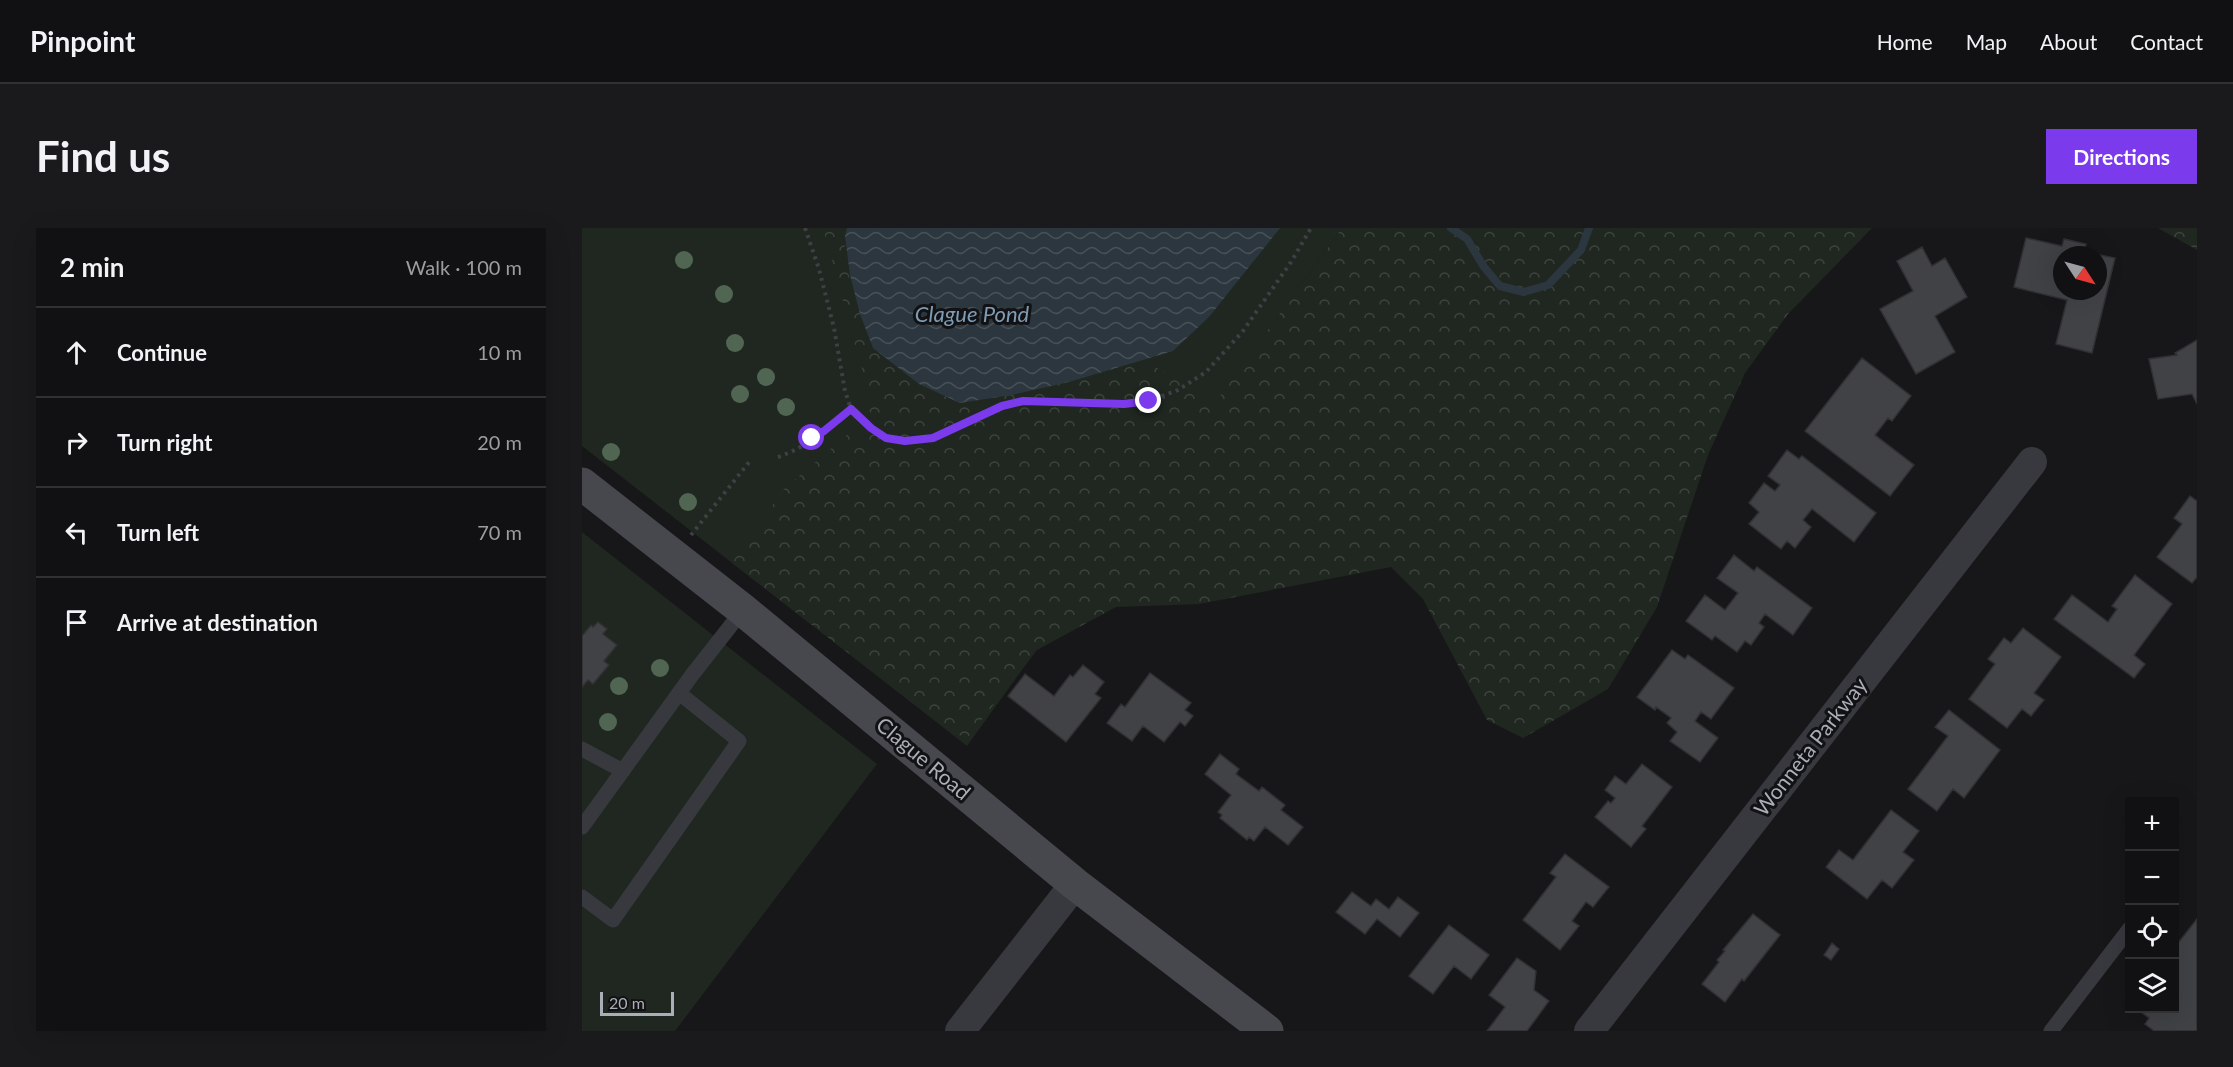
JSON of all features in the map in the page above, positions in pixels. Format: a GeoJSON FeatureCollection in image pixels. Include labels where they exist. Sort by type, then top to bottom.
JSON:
{"type":"FeatureCollection","features":[{"type":"Feature","properties":{"kind":"main road","name":"Clague Road"},"geometry":{"type":"LineString","coordinates":[[582,484],[743,610],[1075,884],[1267,1031]]}},
{"type":"Feature","properties":{"kind":"street","name":"Wonneta Parkway"},"geometry":{"type":"LineString","coordinates":[[1589,1031],[2032,462]]}},
{"type":"Feature","properties":{"kind":"street"},"geometry":{"type":"LineString","coordinates":[[960,1031],[1075,884]]}},
{"type":"Feature","properties":{"kind":"lane"},"geometry":{"type":"LineString","coordinates":[[582,827],[679,693],[743,610]]}},
{"type":"Feature","properties":{"kind":"lane"},"geometry":{"type":"LineString","coordinates":[[582,897],[613,920],[739,741],[679,693]]}},
{"type":"Feature","properties":{"kind":"lane"},"geometry":{"type":"LineString","coordinates":[[582,749],[623,771]]}},
{"type":"Feature","properties":{"kind":"lane"},"geometry":{"type":"LineString","coordinates":[[2051,1031],[2125,935]]}},
{"type":"Feature","properties":{"kind":"path"},"geometry":{"type":"LineString","coordinates":[[805,228],[819,269],[834,328],[844,391],[851,409],[871,428],[886,438],[905,441],[933,438],[1002,406],[1023,401],[1124,404],[1149,401],[1178,390],[1206,372],[1242,331],[1291,262],[1311,228]]}},
{"type":"Feature","properties":{"kind":"path"},"geometry":{"type":"LineString","coordinates":[[778,457],[795,451],[851,409]]}},
{"type":"Feature","properties":{"kind":"path"},"geometry":{"type":"LineString","coordinates":[[691,535],[750,461]]}},
{"type":"Feature","properties":{"kind":"green space"},"geometry":{"type":"Polygon","coordinates":[[[582,228],[1342,228],[967,746],[582,446],[582,228]]]}},
{"type":"Feature","properties":{"kind":"green space"},"geometry":{"type":"Polygon","coordinates":[[[823,228],[847,228],[845,255],[848,271],[857,305],[873,348],[1069,382],[1130,365],[1157,368],[1217,400],[1342,228],[1872,228],[1788,314],[1745,373],[1708,455],[1657,607],[1608,689],[1523,738],[1487,720],[1423,599],[1391,567],[1199,604],[1116,607],[1037,650],[969,736],[954,735],[732,563],[783,490],[870,415],[868,391],[823,228]]]}},
{"type":"Feature","properties":{"kind":"green space"},"geometry":{"type":"Polygon","coordinates":[[[2158,228],[2197,228],[2197,250],[2158,228]]]}},
{"type":"Feature","properties":{"kind":"green space"},"geometry":{"type":"Polygon","coordinates":[[[582,532],[877,764],[675,1031],[582,1031],[582,532]]]}},
{"type":"Feature","properties":{"kind":"water","name":"Clague Pond"},"geometry":{"type":"Polygon","coordinates":[[[847,228],[1280,228],[1209,317],[1173,351],[1069,382],[960,403],[919,384],[873,348],[860,314],[850,275],[845,236],[847,228]]]}},
{"type":"Feature","properties":{"kind":"building"},"geometry":{"type":"Polygon","coordinates":[[[2026,238],[2062,246],[2053,246],[2053,297],[2014,287],[2026,238]]]}},
{"type":"Feature","properties":{"kind":"building"},"geometry":{"type":"Polygon","coordinates":[[[2064,239],[2086,244],[2086,246],[2062,246],[2064,239]]]}},
{"type":"Feature","properties":{"kind":"building"},"geometry":{"type":"Polygon","coordinates":[[[1922,247],[1932,266],[1945,258],[1967,297],[1935,316],[1955,352],[1916,374],[1880,309],[1913,291],[1897,261],[1922,247]]]}},
{"type":"Feature","properties":{"kind":"building"},"geometry":{"type":"Polygon","coordinates":[[[2107,256],[2115,258],[2107,291],[2107,256]]]}},
{"type":"Feature","properties":{"kind":"building"},"geometry":{"type":"Polygon","coordinates":[[[2067,300],[2105,300],[2092,353],[2056,344],[2067,300]]]}},
{"type":"Feature","properties":{"kind":"building"},"geometry":{"type":"Polygon","coordinates":[[[2197,340],[2197,404],[2192,394],[2158,399],[2149,359],[2177,355],[2175,353],[2197,340]]]}},
{"type":"Feature","properties":{"kind":"building"},"geometry":{"type":"Polygon","coordinates":[[[1862,358],[1911,396],[1892,421],[1888,418],[1875,435],[1914,465],[1890,496],[1805,431],[1862,358]]]}},
{"type":"Feature","properties":{"kind":"building"},"geometry":{"type":"Polygon","coordinates":[[[1787,450],[1799,459],[1802,456],[1876,513],[1854,542],[1812,509],[1803,520],[1811,527],[1795,548],[1787,541],[1781,549],[1749,524],[1759,512],[1749,503],[1764,483],[1775,491],[1780,485],[1768,476],[1787,450]]]}},
{"type":"Feature","properties":{"kind":"building"},"geometry":{"type":"Polygon","coordinates":[[[2190,496],[2197,501],[2197,577],[2192,583],[2157,557],[2182,524],[2174,518],[2190,496]]]}},
{"type":"Feature","properties":{"kind":"building"},"geometry":{"type":"Polygon","coordinates":[[[1734,555],[1754,571],[1757,567],[1812,608],[1793,635],[1765,614],[1759,623],[1764,627],[1751,645],[1745,641],[1737,652],[1715,636],[1712,640],[1686,621],[1705,595],[1725,610],[1738,593],[1717,578],[1734,555]]]}},
{"type":"Feature","properties":{"kind":"building"},"geometry":{"type":"Polygon","coordinates":[[[2135,575],[2172,604],[2134,655],[2145,664],[2134,678],[2054,619],[2072,595],[2108,622],[2117,609],[2112,606],[2135,575]]]}},
{"type":"Feature","properties":{"kind":"building"},"geometry":{"type":"Polygon","coordinates":[[[598,622],[607,629],[603,634],[617,645],[604,661],[609,665],[593,684],[588,680],[582,687],[582,636],[591,625],[593,627],[598,622]]]}},
{"type":"Feature","properties":{"kind":"building"},"geometry":{"type":"Polygon","coordinates":[[[2023,628],[2061,657],[2034,693],[2044,700],[2031,716],[2022,709],[2007,728],[1969,699],[1995,664],[1988,659],[2004,638],[2011,643],[2023,628]]]}},
{"type":"Feature","properties":{"kind":"building"},"geometry":{"type":"Polygon","coordinates":[[[1672,650],[1685,659],[1688,655],[1734,688],[1711,719],[1701,712],[1695,721],[1718,738],[1700,762],[1670,741],[1677,732],[1667,723],[1671,718],[1637,697],[1672,650]]]}},
{"type":"Feature","properties":{"kind":"building"},"geometry":{"type":"Polygon","coordinates":[[[1083,665],[1104,682],[1095,694],[1101,698],[1066,742],[1008,696],[1025,674],[1054,696],[1070,675],[1073,677],[1083,665]]]}},
{"type":"Feature","properties":{"kind":"building"},"geometry":{"type":"Polygon","coordinates":[[[1150,673],[1191,703],[1185,710],[1193,716],[1185,726],[1180,722],[1164,742],[1143,726],[1132,741],[1107,723],[1121,704],[1125,707],[1150,673]]]}},
{"type":"Feature","properties":{"kind":"building"},"geometry":{"type":"Polygon","coordinates":[[[1949,710],[2000,750],[1964,798],[1953,789],[1937,811],[1908,789],[1948,736],[1935,727],[1949,710]]]}},
{"type":"Feature","properties":{"kind":"building"},"geometry":{"type":"Polygon","coordinates":[[[1220,754],[1239,769],[1236,774],[1259,791],[1262,787],[1285,805],[1281,810],[1303,827],[1288,845],[1265,827],[1254,841],[1249,837],[1247,840],[1220,818],[1222,815],[1218,812],[1231,795],[1205,774],[1220,754]]]}},
{"type":"Feature","properties":{"kind":"building"},"geometry":{"type":"Polygon","coordinates":[[[1642,764],[1672,787],[1642,826],[1646,829],[1631,847],[1595,817],[1608,801],[1611,803],[1615,798],[1605,790],[1615,776],[1626,784],[1642,764]]]}},
{"type":"Feature","properties":{"kind":"building"},"geometry":{"type":"Polygon","coordinates":[[[1891,810],[1919,831],[1903,852],[1914,860],[1892,888],[1882,880],[1867,899],[1826,867],[1839,850],[1853,860],[1891,810]]]}},
{"type":"Feature","properties":{"kind":"building"},"geometry":{"type":"Polygon","coordinates":[[[1565,854],[1609,887],[1593,907],[1586,902],[1572,921],[1579,926],[1560,950],[1523,920],[1556,877],[1550,873],[1565,854]]]}},
{"type":"Feature","properties":{"kind":"building"},"geometry":{"type":"Polygon","coordinates":[[[1352,892],[1371,906],[1376,899],[1389,909],[1398,897],[1419,913],[1400,937],[1377,919],[1365,934],[1336,912],[1352,892]]]}},
{"type":"Feature","properties":{"kind":"building"},"geometry":{"type":"Polygon","coordinates":[[[1753,914],[1780,935],[1725,1002],[1702,984],[1719,962],[1717,960],[1725,951],[1723,950],[1753,914]]]}},
{"type":"Feature","properties":{"kind":"building"},"geometry":{"type":"Polygon","coordinates":[[[2197,919],[2197,1031],[2154,1031],[2145,1024],[2149,1018],[2142,1013],[2179,1013],[2179,942],[2197,919]]]}},
{"type":"Feature","properties":{"kind":"building"},"geometry":{"type":"Polygon","coordinates":[[[1449,925],[1489,955],[1471,979],[1454,966],[1433,994],[1409,976],[1449,925]]]}},
{"type":"Feature","properties":{"kind":"building"},"geometry":{"type":"Polygon","coordinates":[[[1832,943],[1839,949],[1831,960],[1824,955],[1832,943]]]}},
{"type":"Feature","properties":{"kind":"building"},"geometry":{"type":"Polygon","coordinates":[[[1517,958],[1536,971],[1534,990],[1549,1001],[1527,1031],[1487,1031],[1505,1007],[1489,995],[1517,958]]]}},
{"type":"Feature","properties":{"kind":"waterway"},"geometry":{"type":"LineString","coordinates":[[1451,228],[1467,239],[1484,267],[1500,286],[1524,292],[1548,285],[1581,250],[1589,228]]}},
{"type":"Feature","properties":{"kind":"route"},"geometry":{"type":"LineString","coordinates":[[812,438],[851,409],[871,428],[886,438],[905,441],[933,438],[1002,406],[1023,401],[1124,404],[1149,401]]}}]}
